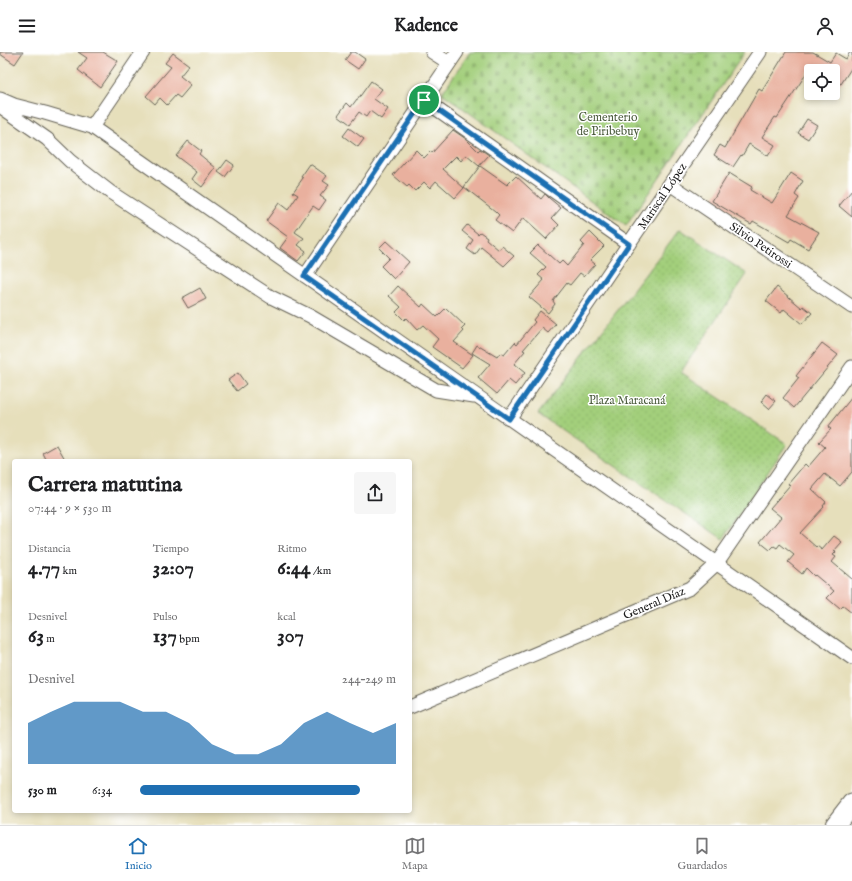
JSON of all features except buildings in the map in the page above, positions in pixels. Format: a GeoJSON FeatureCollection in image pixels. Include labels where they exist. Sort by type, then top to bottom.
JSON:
{"type":"FeatureCollection","features":[{"type":"Feature","properties":{"kind":"street"},"geometry":{"type":"LineString","coordinates":[[92,127],[143,52]]}},
{"type":"Feature","properties":{"kind":"street"},"geometry":{"type":"LineString","coordinates":[[432,52],[449,63]]}},
{"type":"Feature","properties":{"kind":"street"},"geometry":{"type":"LineString","coordinates":[[304,276],[457,52]]}},
{"type":"Feature","properties":{"kind":"street","name":"Mariscal López"},"geometry":{"type":"LineString","coordinates":[[509,419],[760,52]]}},
{"type":"Feature","properties":{"kind":"street"},"geometry":{"type":"LineString","coordinates":[[0,99],[14,105],[92,127],[852,658]]}},
{"type":"Feature","properties":{"kind":"street"},"geometry":{"type":"LineString","coordinates":[[424,100],[629,244]]}},
{"type":"Feature","properties":{"kind":"street"},"geometry":{"type":"LineString","coordinates":[[0,106],[47,139],[70,161],[110,192],[271,297],[310,316],[436,390],[477,396]]}},
{"type":"Feature","properties":{"kind":"street","name":"Silvio Petirossi"},"geometry":{"type":"LineString","coordinates":[[670,184],[852,307]]}},
{"type":"Feature","properties":{"kind":"street","name":"General Díaz"},"geometry":{"type":"LineString","coordinates":[[412,706],[690,588],[716,564],[852,367]]}},
{"type":"Feature","properties":{"kind":"street"},"geometry":{"type":"LineString","coordinates":[[835,825],[852,803]]}},
{"type":"Feature","properties":{"kind":"street"},"geometry":{"type":"LineString","coordinates":[[849,825],[852,822]]}},
{"type":"Feature","properties":{"kind":"green space","name":"Cementerio de Piribebuy"},"geometry":{"type":"Polygon","coordinates":[[[470,52],[745,52],[626,226],[442,93],[470,52]]]}},
{"type":"Feature","properties":{"kind":"green space","name":"Plaza Maracaná"},"geometry":{"type":"Polygon","coordinates":[[[680,229],[747,274],[681,372],[787,444],[723,539],[538,414],[680,229]]]}},
{"type":"Feature","properties":{"kind":"route"},"geometry":{"type":"LineString","coordinates":[[424,100],[629,244],[509,419],[304,276],[424,100]]}}]}
